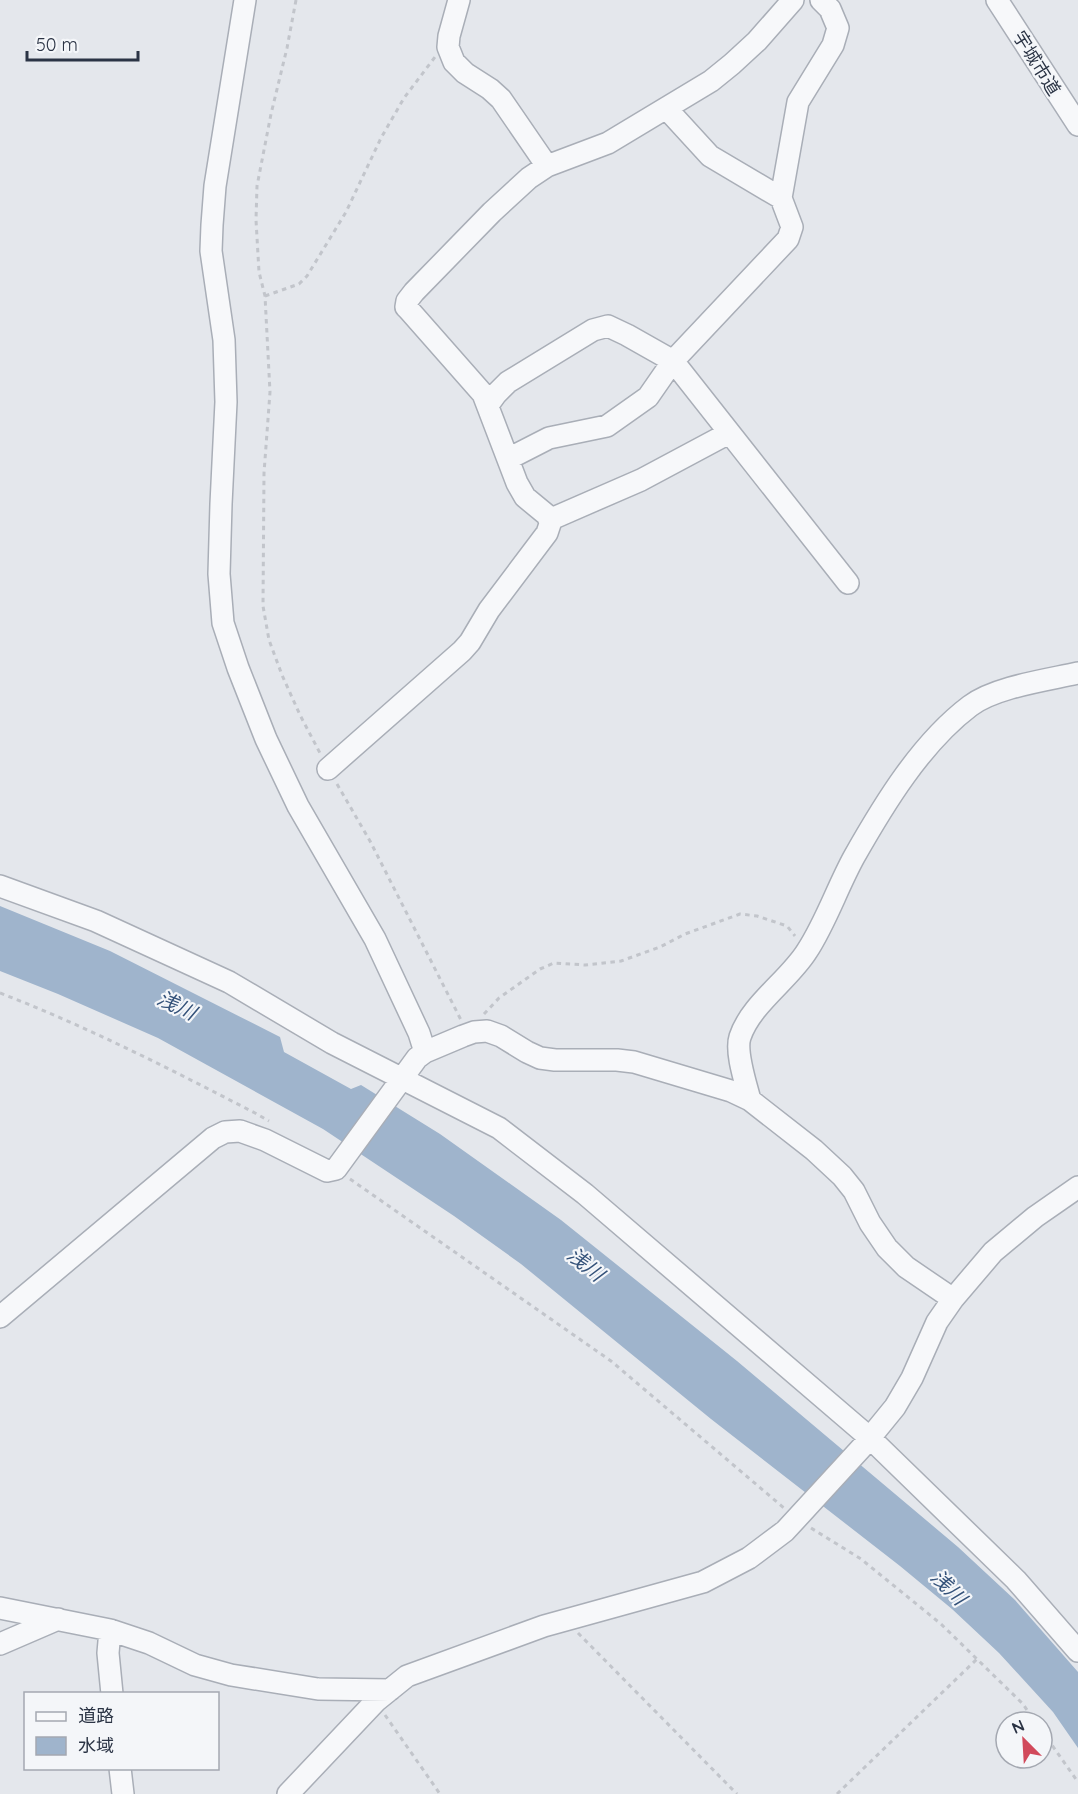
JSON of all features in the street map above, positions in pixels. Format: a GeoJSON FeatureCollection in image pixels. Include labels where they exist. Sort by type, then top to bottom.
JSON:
{"type":"FeatureCollection","features":[{"type":"Feature","properties":{"kind":"street"},"geometry":{"type":"LineString","coordinates":[[245,0],[215,186],[211,251],[224,340],[226,402],[219,574],[223,623],[266,739],[298,806],[375,939],[425,1052]]}},
{"type":"Feature","properties":{"kind":"street"},"geometry":{"type":"LineString","coordinates":[[459,0],[448,47],[454,62],[465,73],[501,99],[547,165]]}},
{"type":"Feature","properties":{"kind":"street"},"geometry":{"type":"LineString","coordinates":[[328,769],[462,651],[489,610],[547,533],[550,524],[548,516],[525,497],[517,483],[483,394],[406,307],[407,301],[492,212],[528,178],[547,165],[608,143],[711,81],[757,41],[792,0]]}},
{"type":"Feature","properties":{"kind":"street"},"geometry":{"type":"LineString","coordinates":[[508,459],[549,438],[607,426],[648,397],[672,362],[788,239],[792,227],[781,198],[798,102],[833,45],[838,28],[830,9],[821,0]]}},
{"type":"Feature","properties":{"kind":"street","name":"宇城市道"},"geometry":{"type":"LineString","coordinates":[[997,0],[1078,125]]}},
{"type":"Feature","properties":{"kind":"street"},"geometry":{"type":"LineString","coordinates":[[666,108],[710,156],[781,198]]}},
{"type":"Feature","properties":{"kind":"street"},"geometry":{"type":"LineString","coordinates":[[488,405],[508,382],[593,330],[608,326],[627,335],[672,362],[848,583]]}},
{"type":"Feature","properties":{"kind":"street"},"geometry":{"type":"LineString","coordinates":[[549,520],[641,480],[729,433]]}},
{"type":"Feature","properties":{"kind":"street"},"geometry":{"type":"LineString","coordinates":[[750,1100],[740,1058],[740,1038],[752,1016],[807,952],[860,848],[906,772],[941,731],[972,704],[1025,684],[1078,673]]}},
{"type":"Feature","properties":{"kind":"street"},"geometry":{"type":"LineString","coordinates":[[0,886],[96,921],[229,982],[400,1082],[499,1128],[585,1194],[867,1442],[1016,1580],[1078,1651]]}},
{"type":"Feature","properties":{"kind":"street"},"geometry":{"type":"LineString","coordinates":[[0,1317],[213,1137],[225,1132],[240,1131],[265,1140],[327,1171],[339,1163],[411,1065],[425,1052],[472,1033],[487,1031],[501,1036],[540,1058],[634,1062],[731,1091],[750,1100],[814,1150],[842,1176],[854,1191],[870,1223],[887,1248],[906,1267],[953,1299]]}},
{"type":"Feature","properties":{"kind":"street"},"geometry":{"type":"LineString","coordinates":[[288,1794],[383,1695],[407,1676],[543,1626],[703,1582],[749,1558],[785,1531],[867,1442],[895,1407],[937,1322],[953,1299],[993,1252],[1035,1217],[1078,1187]]}},
{"type":"Feature","properties":{"kind":"street"},"geometry":{"type":"LineString","coordinates":[[0,1608],[110,1630],[149,1643],[195,1665],[231,1675],[318,1689],[383,1695]]}},
{"type":"Feature","properties":{"kind":"street"},"geometry":{"type":"LineString","coordinates":[[0,1644],[58,1619]]}},
{"type":"Feature","properties":{"kind":"street"},"geometry":{"type":"LineString","coordinates":[[110,1630],[108,1653],[112,1692]]}},
{"type":"Feature","properties":{"kind":"street"},"geometry":{"type":"LineString","coordinates":[[120,1770],[123,1794]]}},
{"type":"Feature","properties":{"kind":"path"},"geometry":{"type":"LineString","coordinates":[[296,0],[257,186],[255,220],[259,272],[266,296],[270,392],[264,473],[263,606],[269,640],[300,715],[472,1033]]}},
{"type":"Feature","properties":{"kind":"path"},"geometry":{"type":"LineString","coordinates":[[266,296],[299,284],[308,276],[346,212],[381,138],[404,99],[436,56],[448,47]]}},
{"type":"Feature","properties":{"kind":"path"},"geometry":{"type":"LineString","coordinates":[[472,1033],[485,1012],[499,998],[540,969],[554,963],[585,965],[621,961],[740,914],[757,916],[787,926],[807,952]]}},
{"type":"Feature","properties":{"kind":"path"},"geometry":{"type":"LineString","coordinates":[[0,993],[83,1027],[155,1061],[275,1125]]}},
{"type":"Feature","properties":{"kind":"path"},"geometry":{"type":"LineString","coordinates":[[339,1163],[611,1361],[801,1515],[861,1559],[940,1624],[1027,1710]]}},
{"type":"Feature","properties":{"kind":"path"},"geometry":{"type":"LineString","coordinates":[[566,1621],[736,1794]]}},
{"type":"Feature","properties":{"kind":"path"},"geometry":{"type":"LineString","coordinates":[[837,1794],[977,1659]]}},
{"type":"Feature","properties":{"kind":"path"},"geometry":{"type":"LineString","coordinates":[[383,1695],[440,1794]]}},
{"type":"Feature","properties":{"kind":"path"},"geometry":{"type":"LineString","coordinates":[[1054,1748],[1078,1782]]}},
{"type":"Feature","properties":{"kind":"water","name":"浅川"},"geometry":{"type":"Polygon","coordinates":[[[0,906],[110,951],[280,1037],[284,1052],[351,1089],[361,1085],[440,1134],[561,1220],[737,1361],[958,1547],[1015,1600],[1078,1672],[1078,1748],[1054,1713],[1054,1710],[1051,1710],[999,1653],[952,1609],[711,1419],[521,1264],[454,1216],[323,1129],[158,1038],[0,971],[0,906]]]}}]}
